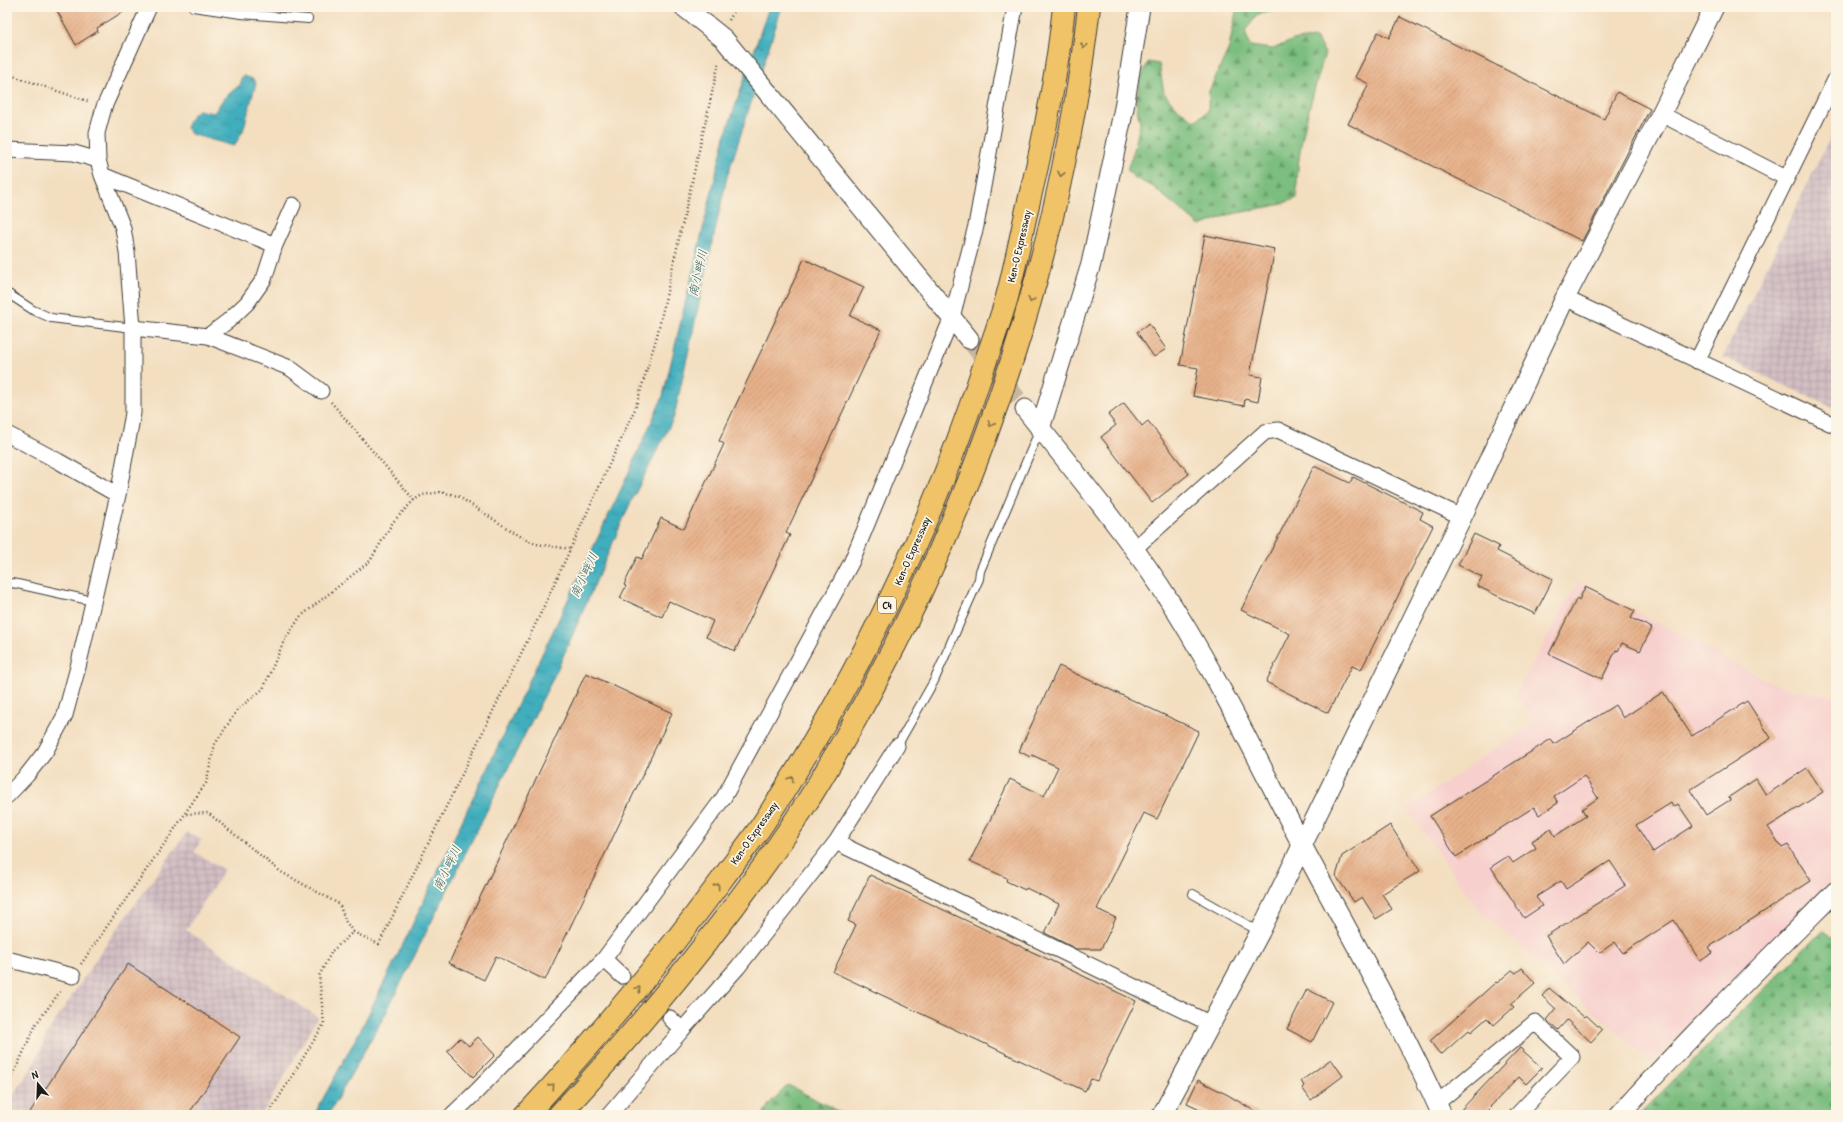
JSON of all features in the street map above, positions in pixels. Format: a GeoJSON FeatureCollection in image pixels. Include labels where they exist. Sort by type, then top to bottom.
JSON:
{"type":"FeatureCollection","features":[{"type":"Feature","properties":{"kind":"highway","name":"Ken-O Expressway"},"geometry":{"type":"LineString","coordinates":[[526,1115],[587,1048],[649,975],[766,819],[823,727],[866,649],[939,491],[961,434],[1007,298],[1037,170],[1060,48],[1064,7]]}},
{"type":"Feature","properties":{"kind":"highway","name":"C4"},"geometry":{"type":"LineString","coordinates":[[559,1115],[605,1065],[669,990],[724,921],[786,834],[845,738],[887,661],[925,585],[961,502],[994,416],[1029,305],[1062,174],[1085,40],[1089,7]]}},
{"type":"Feature","properties":{"kind":"street"},"geometry":{"type":"LineString","coordinates":[[7,796],[27,775],[45,752],[64,715],[78,667],[118,495],[133,412],[133,328],[127,252],[123,228],[102,175],[98,160],[97,133],[104,107],[149,7]]}},
{"type":"Feature","properties":{"kind":"street"},"geometry":{"type":"LineString","coordinates":[[684,7],[725,40],[969,339]]}},
{"type":"Feature","properties":{"kind":"street"},"geometry":{"type":"LineString","coordinates":[[452,1115],[477,1092],[604,959],[724,798],[851,563],[952,317],[976,226],[1014,7]]}},
{"type":"Feature","properties":{"kind":"street"},"geometry":{"type":"LineString","coordinates":[[1040,428],[1091,264],[1124,108],[1140,7]]}},
{"type":"Feature","properties":{"kind":"street"},"geometry":{"type":"LineString","coordinates":[[1162,1115],[1260,932],[1462,517],[1565,298],[1661,114],[1714,7]]}},
{"type":"Feature","properties":{"kind":"street"},"geometry":{"type":"LineString","coordinates":[[1697,361],[1836,78]]}},
{"type":"Feature","properties":{"kind":"street"},"geometry":{"type":"LineString","coordinates":[[1661,114],[1786,178]]}},
{"type":"Feature","properties":{"kind":"street"},"geometry":{"type":"LineString","coordinates":[[7,150],[74,154],[98,160]]}},
{"type":"Feature","properties":{"kind":"street"},"geometry":{"type":"LineString","coordinates":[[102,175],[275,245]]}},
{"type":"Feature","properties":{"kind":"street"},"geometry":{"type":"LineString","coordinates":[[208,336],[247,304],[264,279],[275,245],[293,205]]}},
{"type":"Feature","properties":{"kind":"street"},"geometry":{"type":"LineString","coordinates":[[1565,298],[1836,426]]}},
{"type":"Feature","properties":{"kind":"street"},"geometry":{"type":"LineString","coordinates":[[133,328],[208,336],[290,368],[321,391]]}},
{"type":"Feature","properties":{"kind":"street"},"geometry":{"type":"LineString","coordinates":[[1025,409],[1134,549],[1160,587],[1191,638],[1221,690],[1381,990],[1439,1109],[1535,1022],[1572,1057],[1517,1115]]}},
{"type":"Feature","properties":{"kind":"street"},"geometry":{"type":"LineString","coordinates":[[1134,549],[1265,432],[1278,430],[1462,517]]}},
{"type":"Feature","properties":{"kind":"street"},"geometry":{"type":"LineString","coordinates":[[7,434],[118,495]]}},
{"type":"Feature","properties":{"kind":"street"},"geometry":{"type":"LineString","coordinates":[[609,1115],[738,967],[836,842],[897,746]]}},
{"type":"Feature","properties":{"kind":"street"},"geometry":{"type":"LineString","coordinates":[[836,842],[1211,1024]]}},
{"type":"Feature","properties":{"kind":"street"},"geometry":{"type":"LineString","coordinates":[[1618,1115],[1699,1028],[1836,891]]}},
{"type":"Feature","properties":{"kind":"street"},"geometry":{"type":"LineString","coordinates":[[7,959],[73,976]]}},
{"type":"Feature","properties":{"kind":"street"},"geometry":{"type":"LineString","coordinates":[[604,959],[622,976]]}},
{"type":"Feature","properties":{"kind":"street"},"geometry":{"type":"LineString","coordinates":[[670,1018],[682,1030]]}},
{"type":"Feature","properties":{"kind":"lane"},"geometry":{"type":"LineString","coordinates":[[193,7],[241,14],[308,19]]}},
{"type":"Feature","properties":{"kind":"lane"},"geometry":{"type":"LineString","coordinates":[[7,293],[33,310],[51,318],[133,328]]}},
{"type":"Feature","properties":{"kind":"lane"},"geometry":{"type":"LineString","coordinates":[[897,746],[934,681],[958,628],[1040,428]]}},
{"type":"Feature","properties":{"kind":"lane"},"geometry":{"type":"LineString","coordinates":[[7,585],[13,583],[93,601]]}},
{"type":"Feature","properties":{"kind":"lane"},"geometry":{"type":"LineString","coordinates":[[1193,894],[1260,932]]}},
{"type":"Feature","properties":{"kind":"path"},"geometry":{"type":"LineString","coordinates":[[185,814],[208,813],[281,872],[339,904],[346,922],[353,932],[380,944],[538,619],[635,409],[657,336],[725,40]]}},
{"type":"Feature","properties":{"kind":"path"},"geometry":{"type":"LineString","coordinates":[[7,74],[104,107]]}},
{"type":"Feature","properties":{"kind":"path"},"geometry":{"type":"LineString","coordinates":[[321,391],[414,500]]}},
{"type":"Feature","properties":{"kind":"path"},"geometry":{"type":"LineString","coordinates":[[7,1081],[15,1071],[36,1024],[73,976],[206,783],[215,744],[238,709],[263,689],[284,641],[300,617],[370,561],[393,522],[414,500],[422,495],[442,492],[458,496],[522,538],[536,544],[571,549]]}},
{"type":"Feature","properties":{"kind":"path"},"geometry":{"type":"LineString","coordinates":[[268,1115],[324,1024],[319,976],[332,951],[353,932]]}},
{"type":"Feature","properties":{"kind":"shaded area"},"geometry":{"type":"Polygon","coordinates":[[[1836,125],[1836,409],[1723,357],[1836,125]]]}},
{"type":"Feature","properties":{"kind":"shaded area"},"geometry":{"type":"Polygon","coordinates":[[[1578,581],[1778,686],[1836,697],[1836,878],[1652,1063],[1480,911],[1407,809],[1533,723],[1516,694],[1578,581]]]}},
{"type":"Feature","properties":{"kind":"shaded area"},"geometry":{"type":"Polygon","coordinates":[[[187,832],[202,840],[194,852],[224,870],[186,930],[318,1017],[262,1115],[7,1115],[7,1104],[35,1062],[48,1032],[104,947],[187,832]]]}},
{"type":"Feature","properties":{"kind":"green space"},"geometry":{"type":"Polygon","coordinates":[[[1237,7],[1298,7],[1258,14],[1245,31],[1250,46],[1273,49],[1293,40],[1316,38],[1325,53],[1305,124],[1297,179],[1297,198],[1278,205],[1228,215],[1200,226],[1152,186],[1136,179],[1127,170],[1134,150],[1140,124],[1136,103],[1140,80],[1148,62],[1159,64],[1164,93],[1178,109],[1195,121],[1208,111],[1209,91],[1229,48],[1237,7]]]}},
{"type":"Feature","properties":{"kind":"green space"},"geometry":{"type":"Polygon","coordinates":[[[1823,930],[1836,940],[1836,1115],[1639,1115],[1823,930]]]}},
{"type":"Feature","properties":{"kind":"green space"},"geometry":{"type":"Polygon","coordinates":[[[788,1085],[845,1115],[763,1115],[769,1104],[788,1085]]]}},
{"type":"Feature","properties":{"kind":"water","name":"南小畔川"},"geometry":{"type":"Polygon","coordinates":[[[769,7],[782,7],[727,177],[674,417],[629,506],[558,668],[386,1013],[328,1115],[314,1115],[361,1029],[405,940],[623,485],[663,396],[725,136],[769,7]]]}},
{"type":"Feature","properties":{"kind":"water"},"geometry":{"type":"Polygon","coordinates":[[[244,76],[253,79],[256,83],[243,131],[234,146],[191,134],[186,128],[191,116],[198,110],[214,113],[224,98],[241,84],[241,78],[244,76]]]}},
{"type":"Feature","properties":{"kind":"building"},"geometry":{"type":"Polygon","coordinates":[[[55,7],[131,7],[97,28],[98,31],[76,45],[55,7]]]}},
{"type":"Feature","properties":{"kind":"building"},"geometry":{"type":"Polygon","coordinates":[[[1400,17],[1604,119],[1617,92],[1650,109],[1582,241],[1348,124],[1369,84],[1355,77],[1378,32],[1389,38],[1400,17]]]}},
{"type":"Feature","properties":{"kind":"building"},"geometry":{"type":"Polygon","coordinates":[[[1205,235],[1275,249],[1250,375],[1262,377],[1258,402],[1245,399],[1244,406],[1193,396],[1198,368],[1180,365],[1205,235]]]}},
{"type":"Feature","properties":{"kind":"building"},"geometry":{"type":"Polygon","coordinates":[[[804,259],[864,287],[850,316],[881,330],[786,533],[790,535],[735,651],[706,637],[713,621],[669,601],[662,617],[620,598],[626,586],[624,585],[637,557],[642,559],[661,518],[684,529],[724,444],[719,441],[804,259]]]}},
{"type":"Feature","properties":{"kind":"building"},"geometry":{"type":"Polygon","coordinates":[[[1149,324],[1166,349],[1154,357],[1137,332],[1149,324]]]}},
{"type":"Feature","properties":{"kind":"building"},"geometry":{"type":"Polygon","coordinates":[[[1124,403],[1142,426],[1148,421],[1189,474],[1152,503],[1101,437],[1116,425],[1108,415],[1124,403]]]}},
{"type":"Feature","properties":{"kind":"building"},"geometry":{"type":"Polygon","coordinates":[[[1314,466],[1350,483],[1353,477],[1423,512],[1420,519],[1433,526],[1361,670],[1352,666],[1328,713],[1266,682],[1290,634],[1241,610],[1314,466]]]}},
{"type":"Feature","properties":{"kind":"building"},"geometry":{"type":"Polygon","coordinates":[[[1474,534],[1499,546],[1497,551],[1553,579],[1535,614],[1477,586],[1482,577],[1458,565],[1474,534]]]}},
{"type":"Feature","properties":{"kind":"building"},"geometry":{"type":"Polygon","coordinates":[[[1585,587],[1635,611],[1631,618],[1652,628],[1640,651],[1622,643],[1618,651],[1616,650],[1602,679],[1549,654],[1577,598],[1579,600],[1585,587]]]}},
{"type":"Feature","properties":{"kind":"building"},"geometry":{"type":"Polygon","coordinates":[[[1059,666],[1199,731],[1157,819],[1144,813],[1097,909],[1116,918],[1101,949],[1076,949],[1045,933],[1059,904],[1026,888],[1025,890],[1006,881],[1007,878],[970,861],[1010,779],[1044,796],[1058,767],[1032,755],[1030,757],[1019,751],[1059,666]]]}},
{"type":"Feature","properties":{"kind":"building"},"geometry":{"type":"Polygon","coordinates":[[[586,673],[672,713],[545,980],[496,956],[484,980],[449,963],[586,673]]]}},
{"type":"Feature","properties":{"kind":"building"},"geometry":{"type":"Polygon","coordinates":[[[1663,692],[1692,736],[1747,701],[1771,738],[1690,790],[1706,815],[1730,800],[1729,797],[1756,779],[1766,795],[1807,768],[1823,792],[1768,827],[1782,848],[1788,845],[1811,881],[1709,947],[1713,953],[1700,961],[1674,920],[1623,953],[1615,942],[1599,953],[1588,942],[1564,964],[1546,936],[1626,885],[1610,861],[1566,889],[1561,881],[1536,897],[1542,906],[1524,918],[1491,867],[1508,856],[1513,863],[1536,848],[1532,841],[1551,829],[1555,836],[1586,816],[1582,809],[1598,798],[1584,776],[1554,796],[1558,803],[1539,815],[1534,807],[1456,857],[1430,816],[1551,739],[1554,744],[1615,705],[1623,718],[1663,692]],[[1671,803],[1636,825],[1653,852],[1693,826],[1678,804],[1673,807],[1671,803]]]}},
{"type":"Feature","properties":{"kind":"building"},"geometry":{"type":"Polygon","coordinates":[[[1390,825],[1420,871],[1382,894],[1392,909],[1376,919],[1362,897],[1354,902],[1336,876],[1342,856],[1390,825]]]}},
{"type":"Feature","properties":{"kind":"building"},"geometry":{"type":"Polygon","coordinates":[[[870,875],[1136,1001],[1097,1081],[1091,1079],[1085,1091],[833,972],[856,925],[848,921],[870,875]]]}},
{"type":"Feature","properties":{"kind":"building"},"geometry":{"type":"Polygon","coordinates":[[[128,964],[240,1037],[188,1115],[28,1115],[128,964]]]}},
{"type":"Feature","properties":{"kind":"building"},"geometry":{"type":"Polygon","coordinates":[[[1522,968],[1535,983],[1511,1004],[1514,1007],[1494,1025],[1487,1018],[1471,1032],[1469,1030],[1442,1054],[1439,1053],[1430,1041],[1496,982],[1497,983],[1512,970],[1516,973],[1522,968]]]}},
{"type":"Feature","properties":{"kind":"building"},"geometry":{"type":"Polygon","coordinates":[[[1549,988],[1584,1017],[1586,1015],[1602,1030],[1591,1042],[1567,1020],[1558,1030],[1547,1020],[1556,1009],[1542,996],[1549,988]]]}},
{"type":"Feature","properties":{"kind":"building"},"geometry":{"type":"Polygon","coordinates":[[[1307,989],[1332,1002],[1312,1042],[1287,1029],[1307,989]]]}},
{"type":"Feature","properties":{"kind":"building"},"geometry":{"type":"Polygon","coordinates":[[[478,1037],[495,1055],[473,1077],[447,1051],[460,1038],[469,1046],[478,1037]]]}},
{"type":"Feature","properties":{"kind":"building"},"geometry":{"type":"Polygon","coordinates":[[[1520,1048],[1542,1068],[1526,1084],[1519,1077],[1484,1115],[1456,1115],[1520,1048]]]}},
{"type":"Feature","properties":{"kind":"building"},"geometry":{"type":"Polygon","coordinates":[[[1331,1059],[1343,1076],[1311,1100],[1302,1088],[1304,1086],[1301,1081],[1331,1059]]]}},
{"type":"Feature","properties":{"kind":"building"},"geometry":{"type":"Polygon","coordinates":[[[1198,1080],[1228,1095],[1261,1115],[1213,1115],[1187,1103],[1198,1080]]]}},
{"type":"Feature","properties":{"kind":"tunnel"},"geometry":{"type":"LineString","coordinates":[[969,339],[1025,409]]}},
{"type":"Feature","properties":{"kind":"tunnel"},"geometry":{"type":"LineString","coordinates":[[622,976],[670,1018]]}}]}
